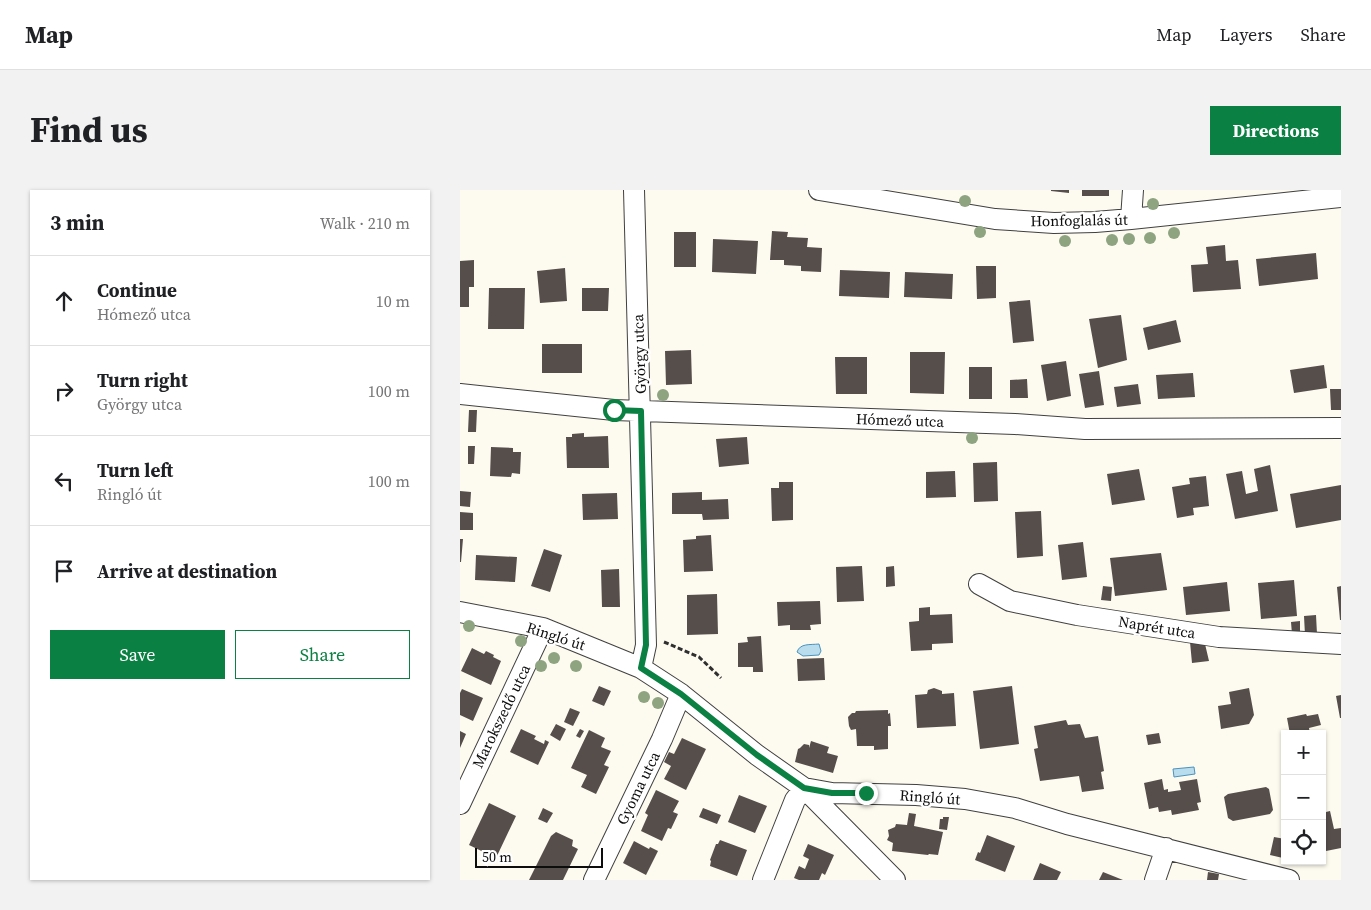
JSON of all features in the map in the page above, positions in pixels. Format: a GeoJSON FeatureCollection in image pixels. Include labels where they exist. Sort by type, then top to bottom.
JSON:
{"type":"FeatureCollection","features":[{"type":"Feature","properties":{"kind":"street","name":"György utca"},"geometry":{"type":"LineString","coordinates":[[634,190],[646,645],[641,668]]}},
{"type":"Feature","properties":{"kind":"street","name":"Honfoglalás út"},"geometry":{"type":"LineString","coordinates":[[819,190],[995,219],[1054,223],[1131,219],[1341,197]]}},
{"type":"Feature","properties":{"kind":"street"},"geometry":{"type":"LineString","coordinates":[[1131,219],[1134,190]]}},
{"type":"Feature","properties":{"kind":"street","name":"Hómező utca"},"geometry":{"type":"LineString","coordinates":[[460,394],[614,410],[1015,424],[1085,429],[1341,428]]}},
{"type":"Feature","properties":{"kind":"street","name":"Naprét utca"},"geometry":{"type":"LineString","coordinates":[[979,584],[1010,601],[1078,615],[1219,636],[1341,644]]}},
{"type":"Feature","properties":{"kind":"street","name":"Ringló út"},"geometry":{"type":"LineString","coordinates":[[460,612],[543,628],[641,668],[681,694],[757,755],[804,788],[832,793],[965,799],[1015,808],[1067,824],[1290,880]]}},
{"type":"Feature","properties":{"kind":"street","name":"Marokszedő utca"},"geometry":{"type":"LineString","coordinates":[[460,804],[543,628]]}},
{"type":"Feature","properties":{"kind":"street","name":"Gyoma utca"},"geometry":{"type":"LineString","coordinates":[[594,880],[662,739],[681,694]]}},
{"type":"Feature","properties":{"kind":"street"},"geometry":{"type":"LineString","coordinates":[[763,880],[795,800],[804,788],[895,880]]}},
{"type":"Feature","properties":{"kind":"street"},"geometry":{"type":"LineString","coordinates":[[1155,880],[1166,848]]}},
{"type":"Feature","properties":{"kind":"path"},"geometry":{"type":"LineString","coordinates":[[645,634],[699,657],[721,678]]}},
{"type":"Feature","properties":{"kind":"water"},"geometry":{"type":"Polygon","coordinates":[[[819,644],[821,651],[819,655],[803,656],[797,652],[800,647],[819,644]]]}},
{"type":"Feature","properties":{"kind":"water"},"geometry":{"type":"Polygon","coordinates":[[[1194,767],[1195,774],[1174,777],[1173,769],[1194,767]]]}},
{"type":"Feature","properties":{"kind":"building"},"geometry":{"type":"Polygon","coordinates":[[[1069,190],[1069,193],[1051,191],[1069,190]]]}},
{"type":"Feature","properties":{"kind":"building"},"geometry":{"type":"Polygon","coordinates":[[[1082,190],[1109,190],[1109,196],[1082,196],[1082,190]]]}},
{"type":"Feature","properties":{"kind":"building"},"geometry":{"type":"Polygon","coordinates":[[[772,231],[788,232],[787,237],[808,238],[807,247],[822,248],[821,272],[801,271],[801,266],[784,265],[784,260],[770,260],[772,231]]]}},
{"type":"Feature","properties":{"kind":"building"},"geometry":{"type":"Polygon","coordinates":[[[674,232],[696,232],[696,267],[674,267],[674,232]]]}},
{"type":"Feature","properties":{"kind":"building"},"geometry":{"type":"Polygon","coordinates":[[[713,239],[758,241],[756,274],[712,272],[713,239]]]}},
{"type":"Feature","properties":{"kind":"building"},"geometry":{"type":"Polygon","coordinates":[[[1225,245],[1226,261],[1238,260],[1241,289],[1193,292],[1191,265],[1208,264],[1206,247],[1225,245]]]}},
{"type":"Feature","properties":{"kind":"building"},"geometry":{"type":"Polygon","coordinates":[[[1316,253],[1318,279],[1259,286],[1256,259],[1316,253]]]}},
{"type":"Feature","properties":{"kind":"building"},"geometry":{"type":"Polygon","coordinates":[[[474,260],[474,287],[469,287],[469,307],[460,307],[460,261],[474,260]]]}},
{"type":"Feature","properties":{"kind":"building"},"geometry":{"type":"Polygon","coordinates":[[[976,266],[996,266],[996,298],[977,299],[976,266]]]}},
{"type":"Feature","properties":{"kind":"building"},"geometry":{"type":"Polygon","coordinates":[[[565,268],[567,301],[540,303],[537,271],[565,268]]]}},
{"type":"Feature","properties":{"kind":"building"},"geometry":{"type":"Polygon","coordinates":[[[840,270],[890,272],[889,298],[839,296],[840,270]]]}},
{"type":"Feature","properties":{"kind":"building"},"geometry":{"type":"Polygon","coordinates":[[[905,272],[953,274],[952,299],[904,297],[905,272]]]}},
{"type":"Feature","properties":{"kind":"building"},"geometry":{"type":"Polygon","coordinates":[[[489,288],[525,288],[524,329],[488,329],[489,288]]]}},
{"type":"Feature","properties":{"kind":"building"},"geometry":{"type":"Polygon","coordinates":[[[582,288],[609,288],[608,311],[582,311],[582,288]]]}},
{"type":"Feature","properties":{"kind":"building"},"geometry":{"type":"Polygon","coordinates":[[[1030,300],[1034,341],[1013,343],[1009,302],[1030,300]]]}},
{"type":"Feature","properties":{"kind":"building"},"geometry":{"type":"Polygon","coordinates":[[[1121,315],[1127,360],[1098,368],[1089,319],[1121,315]]]}},
{"type":"Feature","properties":{"kind":"building"},"geometry":{"type":"Polygon","coordinates":[[[1176,320],[1181,342],[1148,350],[1143,328],[1176,320]]]}},
{"type":"Feature","properties":{"kind":"building"},"geometry":{"type":"Polygon","coordinates":[[[542,344],[582,344],[582,373],[542,373],[542,344]]]}},
{"type":"Feature","properties":{"kind":"building"},"geometry":{"type":"Polygon","coordinates":[[[691,350],[692,384],[666,385],[665,351],[691,350]]]}},
{"type":"Feature","properties":{"kind":"building"},"geometry":{"type":"Polygon","coordinates":[[[910,352],[945,352],[944,394],[910,393],[910,352]]]}},
{"type":"Feature","properties":{"kind":"building"},"geometry":{"type":"Polygon","coordinates":[[[835,357],[867,357],[867,394],[836,394],[835,357]]]}},
{"type":"Feature","properties":{"kind":"building"},"geometry":{"type":"Polygon","coordinates":[[[1066,361],[1071,396],[1047,401],[1041,365],[1066,361]]]}},
{"type":"Feature","properties":{"kind":"building"},"geometry":{"type":"Polygon","coordinates":[[[1324,365],[1327,388],[1294,393],[1290,370],[1324,365]]]}},
{"type":"Feature","properties":{"kind":"building"},"geometry":{"type":"Polygon","coordinates":[[[969,367],[992,367],[992,399],[969,399],[969,367]]]}},
{"type":"Feature","properties":{"kind":"building"},"geometry":{"type":"Polygon","coordinates":[[[1099,371],[1104,405],[1085,408],[1079,374],[1099,371]]]}},
{"type":"Feature","properties":{"kind":"building"},"geometry":{"type":"Polygon","coordinates":[[[1193,373],[1195,397],[1158,399],[1156,375],[1193,373]]]}},
{"type":"Feature","properties":{"kind":"building"},"geometry":{"type":"Polygon","coordinates":[[[1027,379],[1028,398],[1010,398],[1010,380],[1027,379]]]}},
{"type":"Feature","properties":{"kind":"building"},"geometry":{"type":"Polygon","coordinates":[[[1138,384],[1141,404],[1117,407],[1114,387],[1138,384]]]}},
{"type":"Feature","properties":{"kind":"building"},"geometry":{"type":"Polygon","coordinates":[[[1330,389],[1341,389],[1341,410],[1331,410],[1330,389]]]}},
{"type":"Feature","properties":{"kind":"building"},"geometry":{"type":"Polygon","coordinates":[[[469,410],[477,410],[476,432],[468,432],[469,410]]]}},
{"type":"Feature","properties":{"kind":"building"},"geometry":{"type":"Polygon","coordinates":[[[584,433],[584,437],[608,436],[609,468],[567,468],[566,437],[572,437],[572,434],[584,433]]]}},
{"type":"Feature","properties":{"kind":"building"},"geometry":{"type":"Polygon","coordinates":[[[747,437],[749,464],[719,467],[716,439],[747,437]]]}},
{"type":"Feature","properties":{"kind":"building"},"geometry":{"type":"Polygon","coordinates":[[[468,446],[475,446],[474,464],[468,464],[468,446]]]}},
{"type":"Feature","properties":{"kind":"building"},"geometry":{"type":"Polygon","coordinates":[[[491,447],[513,448],[513,452],[521,452],[520,474],[512,473],[511,477],[490,476],[491,447]]]}},
{"type":"Feature","properties":{"kind":"building"},"geometry":{"type":"Polygon","coordinates":[[[997,462],[998,501],[974,502],[973,463],[997,462]]]}},
{"type":"Feature","properties":{"kind":"building"},"geometry":{"type":"Polygon","coordinates":[[[1270,465],[1278,511],[1235,519],[1226,474],[1242,471],[1246,494],[1258,491],[1254,469],[1270,465]]]}},
{"type":"Feature","properties":{"kind":"building"},"geometry":{"type":"Polygon","coordinates":[[[1139,469],[1145,500],[1112,505],[1107,474],[1139,469]]]}},
{"type":"Feature","properties":{"kind":"building"},"geometry":{"type":"Polygon","coordinates":[[[955,471],[956,497],[926,498],[926,472],[955,471]]]}},
{"type":"Feature","properties":{"kind":"building"},"geometry":{"type":"Polygon","coordinates":[[[1206,476],[1209,506],[1193,508],[1194,515],[1177,518],[1172,487],[1190,484],[1189,478],[1206,476]]]}},
{"type":"Feature","properties":{"kind":"building"},"geometry":{"type":"Polygon","coordinates":[[[779,482],[793,482],[793,520],[772,521],[771,488],[779,488],[779,482]]]}},
{"type":"Feature","properties":{"kind":"building"},"geometry":{"type":"Polygon","coordinates":[[[1341,485],[1341,520],[1296,528],[1290,494],[1341,485]]]}},
{"type":"Feature","properties":{"kind":"building"},"geometry":{"type":"Polygon","coordinates":[[[460,491],[471,492],[470,507],[460,506],[460,491]]]}},
{"type":"Feature","properties":{"kind":"building"},"geometry":{"type":"Polygon","coordinates":[[[702,492],[702,500],[728,499],[729,519],[703,520],[702,514],[672,514],[672,493],[702,492]]]}},
{"type":"Feature","properties":{"kind":"building"},"geometry":{"type":"Polygon","coordinates":[[[617,493],[618,519],[583,520],[582,494],[617,493]]]}},
{"type":"Feature","properties":{"kind":"building"},"geometry":{"type":"Polygon","coordinates":[[[1041,511],[1043,556],[1017,558],[1015,512],[1041,511]]]}},
{"type":"Feature","properties":{"kind":"building"},"geometry":{"type":"Polygon","coordinates":[[[460,512],[473,513],[473,530],[460,530],[460,512]]]}},
{"type":"Feature","properties":{"kind":"building"},"geometry":{"type":"Polygon","coordinates":[[[711,535],[713,571],[684,572],[683,540],[696,539],[696,536],[711,535]]]}},
{"type":"Feature","properties":{"kind":"building"},"geometry":{"type":"Polygon","coordinates":[[[460,539],[463,539],[461,562],[460,562],[460,539]]]}},
{"type":"Feature","properties":{"kind":"building"},"geometry":{"type":"Polygon","coordinates":[[[1083,542],[1087,577],[1062,580],[1058,545],[1083,542]]]}},
{"type":"Feature","properties":{"kind":"building"},"geometry":{"type":"Polygon","coordinates":[[[544,549],[562,555],[550,592],[531,586],[544,549]]]}},
{"type":"Feature","properties":{"kind":"building"},"geometry":{"type":"Polygon","coordinates":[[[1161,553],[1167,590],[1115,596],[1110,558],[1161,553]]]}},
{"type":"Feature","properties":{"kind":"building"},"geometry":{"type":"Polygon","coordinates":[[[476,555],[517,557],[515,582],[475,580],[476,555]]]}},
{"type":"Feature","properties":{"kind":"building"},"geometry":{"type":"Polygon","coordinates":[[[862,566],[864,601],[837,602],[836,567],[862,566]]]}},
{"type":"Feature","properties":{"kind":"building"},"geometry":{"type":"Polygon","coordinates":[[[894,566],[895,586],[886,587],[886,567],[894,566]]]}},
{"type":"Feature","properties":{"kind":"building"},"geometry":{"type":"Polygon","coordinates":[[[619,569],[620,607],[602,607],[601,570],[619,569]]]}},
{"type":"Feature","properties":{"kind":"building"},"geometry":{"type":"Polygon","coordinates":[[[1294,580],[1297,616],[1261,619],[1258,583],[1294,580]]]}},
{"type":"Feature","properties":{"kind":"building"},"geometry":{"type":"Polygon","coordinates":[[[1227,582],[1230,611],[1186,615],[1183,587],[1227,582]]]}},
{"type":"Feature","properties":{"kind":"building"},"geometry":{"type":"Polygon","coordinates":[[[1103,586],[1112,587],[1111,601],[1101,600],[1103,586]]]}},
{"type":"Feature","properties":{"kind":"building"},"geometry":{"type":"Polygon","coordinates":[[[1341,586],[1341,620],[1340,620],[1337,587],[1341,586]]]}},
{"type":"Feature","properties":{"kind":"building"},"geometry":{"type":"Polygon","coordinates":[[[717,594],[718,634],[687,635],[687,595],[717,594]]]}},
{"type":"Feature","properties":{"kind":"building"},"geometry":{"type":"Polygon","coordinates":[[[820,601],[821,624],[810,625],[811,630],[790,630],[790,625],[778,626],[777,602],[820,601]]]}},
{"type":"Feature","properties":{"kind":"building"},"geometry":{"type":"Polygon","coordinates":[[[930,607],[930,615],[952,614],[953,643],[932,644],[932,650],[911,651],[909,622],[919,621],[919,608],[930,607]]]}},
{"type":"Feature","properties":{"kind":"building"},"geometry":{"type":"Polygon","coordinates":[[[1316,615],[1317,634],[1305,635],[1304,616],[1316,615]]]}},
{"type":"Feature","properties":{"kind":"building"},"geometry":{"type":"Polygon","coordinates":[[[1300,621],[1300,634],[1292,634],[1291,622],[1300,621]]]}},
{"type":"Feature","properties":{"kind":"building"},"geometry":{"type":"Polygon","coordinates":[[[761,636],[763,672],[753,672],[753,667],[738,667],[738,643],[748,642],[747,637],[761,636]]]}},
{"type":"Feature","properties":{"kind":"building"},"geometry":{"type":"Polygon","coordinates":[[[1190,642],[1205,644],[1209,661],[1192,663],[1190,642]]]}},
{"type":"Feature","properties":{"kind":"building"},"geometry":{"type":"Polygon","coordinates":[[[472,648],[484,654],[486,651],[501,661],[491,685],[461,671],[472,648]]]}},
{"type":"Feature","properties":{"kind":"building"},"geometry":{"type":"Polygon","coordinates":[[[824,658],[825,680],[798,681],[797,659],[824,658]]]}},
{"type":"Feature","properties":{"kind":"building"},"geometry":{"type":"Polygon","coordinates":[[[599,686],[611,691],[604,706],[592,701],[599,686]]]}},
{"type":"Feature","properties":{"kind":"building"},"geometry":{"type":"Polygon","coordinates":[[[1012,686],[1019,744],[980,749],[973,691],[1012,686]]]}},
{"type":"Feature","properties":{"kind":"building"},"geometry":{"type":"Polygon","coordinates":[[[934,688],[942,691],[942,694],[954,693],[956,726],[917,728],[915,695],[927,694],[928,690],[934,688]]]}},
{"type":"Feature","properties":{"kind":"building"},"geometry":{"type":"Polygon","coordinates":[[[1249,688],[1254,715],[1249,724],[1221,729],[1218,706],[1231,704],[1229,692],[1249,688]]]}},
{"type":"Feature","properties":{"kind":"building"},"geometry":{"type":"Polygon","coordinates":[[[462,689],[483,698],[473,721],[460,715],[460,693],[462,689]]]}},
{"type":"Feature","properties":{"kind":"building"},"geometry":{"type":"Polygon","coordinates":[[[1341,695],[1341,718],[1340,718],[1336,696],[1341,695]]]}},
{"type":"Feature","properties":{"kind":"building"},"geometry":{"type":"Polygon","coordinates":[[[570,708],[580,712],[573,726],[564,722],[570,708]]]}},
{"type":"Feature","properties":{"kind":"building"},"geometry":{"type":"Polygon","coordinates":[[[888,710],[891,726],[888,726],[888,749],[874,750],[874,746],[857,746],[856,729],[851,730],[848,717],[856,711],[888,710]]]}},
{"type":"Feature","properties":{"kind":"building"},"geometry":{"type":"Polygon","coordinates":[[[1306,714],[1307,716],[1318,714],[1321,725],[1309,728],[1309,730],[1289,730],[1287,718],[1306,714]]]}},
{"type":"Feature","properties":{"kind":"building"},"geometry":{"type":"Polygon","coordinates":[[[1066,720],[1068,725],[1080,724],[1085,738],[1098,736],[1104,771],[1101,772],[1104,789],[1082,792],[1079,776],[1040,781],[1034,749],[1038,748],[1034,726],[1066,720]]]}},
{"type":"Feature","properties":{"kind":"building"},"geometry":{"type":"Polygon","coordinates":[[[556,724],[566,729],[560,741],[550,735],[556,724]]]}},
{"type":"Feature","properties":{"kind":"building"},"geometry":{"type":"Polygon","coordinates":[[[521,729],[536,736],[534,739],[544,744],[545,740],[549,742],[538,765],[510,752],[521,729]]]}},
{"type":"Feature","properties":{"kind":"building"},"geometry":{"type":"Polygon","coordinates":[[[580,729],[584,731],[580,738],[576,736],[580,729]]]}},
{"type":"Feature","properties":{"kind":"building"},"geometry":{"type":"Polygon","coordinates":[[[589,730],[605,738],[601,747],[611,751],[604,765],[609,767],[596,794],[581,787],[587,775],[571,768],[589,730]]]}},
{"type":"Feature","properties":{"kind":"building"},"geometry":{"type":"Polygon","coordinates":[[[460,731],[466,734],[460,748],[460,731]]]}},
{"type":"Feature","properties":{"kind":"building"},"geometry":{"type":"Polygon","coordinates":[[[1159,733],[1161,743],[1148,745],[1146,735],[1159,733]]]}},
{"type":"Feature","properties":{"kind":"building"},"geometry":{"type":"Polygon","coordinates":[[[682,738],[706,749],[686,790],[664,779],[671,766],[664,762],[669,752],[674,754],[682,738]]]}},
{"type":"Feature","properties":{"kind":"building"},"geometry":{"type":"Polygon","coordinates":[[[811,741],[829,747],[827,753],[838,756],[833,773],[795,762],[798,749],[804,744],[809,745],[809,748],[811,741]]]}},
{"type":"Feature","properties":{"kind":"building"},"geometry":{"type":"Polygon","coordinates":[[[1162,779],[1164,790],[1168,789],[1168,792],[1181,790],[1179,782],[1197,779],[1201,802],[1197,803],[1199,810],[1172,815],[1171,810],[1159,812],[1158,807],[1149,809],[1144,783],[1162,779]]]}},
{"type":"Feature","properties":{"kind":"building"},"geometry":{"type":"Polygon","coordinates":[[[1266,787],[1269,789],[1273,810],[1270,814],[1233,821],[1228,818],[1224,797],[1228,794],[1266,787]]]}},
{"type":"Feature","properties":{"kind":"building"},"geometry":{"type":"Polygon","coordinates":[[[656,790],[679,801],[673,812],[678,814],[671,829],[668,828],[662,841],[641,831],[648,815],[645,813],[656,790]]]}},
{"type":"Feature","properties":{"kind":"building"},"geometry":{"type":"Polygon","coordinates":[[[739,795],[767,806],[755,833],[728,822],[739,795]]]}},
{"type":"Feature","properties":{"kind":"building"},"geometry":{"type":"Polygon","coordinates":[[[489,803],[516,816],[496,858],[469,845],[489,803]]]}},
{"type":"Feature","properties":{"kind":"building"},"geometry":{"type":"Polygon","coordinates":[[[543,808],[553,813],[547,823],[538,819],[543,808]]]}},
{"type":"Feature","properties":{"kind":"building"},"geometry":{"type":"Polygon","coordinates":[[[703,808],[721,815],[717,824],[699,817],[703,808]]]}},
{"type":"Feature","properties":{"kind":"building"},"geometry":{"type":"Polygon","coordinates":[[[1330,811],[1334,829],[1341,828],[1341,848],[1326,851],[1326,820],[1326,812],[1330,811]]]}},
{"type":"Feature","properties":{"kind":"building"},"geometry":{"type":"Polygon","coordinates":[[[909,813],[916,814],[914,826],[943,832],[938,855],[892,851],[893,843],[887,840],[889,836],[888,830],[895,827],[896,824],[907,825],[909,813]]]}},
{"type":"Feature","properties":{"kind":"building"},"geometry":{"type":"Polygon","coordinates":[[[943,817],[949,817],[947,830],[939,829],[940,819],[943,819],[943,817]]]}},
{"type":"Feature","properties":{"kind":"building"},"geometry":{"type":"Polygon","coordinates":[[[556,832],[573,840],[572,846],[578,849],[563,880],[529,880],[551,836],[556,832]]]}},
{"type":"Feature","properties":{"kind":"building"},"geometry":{"type":"Polygon","coordinates":[[[987,835],[1015,846],[1005,872],[975,860],[987,835]]]}},
{"type":"Feature","properties":{"kind":"building"},"geometry":{"type":"Polygon","coordinates":[[[1274,837],[1281,838],[1281,858],[1270,855],[1274,837]]]}},
{"type":"Feature","properties":{"kind":"building"},"geometry":{"type":"Polygon","coordinates":[[[720,840],[747,850],[737,876],[710,866],[710,860],[716,844],[720,840]]]}},
{"type":"Feature","properties":{"kind":"building"},"geometry":{"type":"Polygon","coordinates":[[[634,841],[649,849],[650,847],[658,851],[646,875],[623,863],[634,841]]]}},
{"type":"Feature","properties":{"kind":"building"},"geometry":{"type":"Polygon","coordinates":[[[808,844],[834,855],[825,875],[822,873],[819,880],[799,880],[794,878],[799,866],[805,869],[809,859],[803,856],[808,844]]]}},
{"type":"Feature","properties":{"kind":"building"},"geometry":{"type":"Polygon","coordinates":[[[1040,863],[1061,872],[1057,880],[1033,880],[1040,863]]]}},
{"type":"Feature","properties":{"kind":"building"},"geometry":{"type":"Polygon","coordinates":[[[1103,872],[1123,880],[1099,880],[1103,872]]]}},
{"type":"Feature","properties":{"kind":"building"},"geometry":{"type":"Polygon","coordinates":[[[1208,872],[1219,874],[1218,880],[1207,880],[1208,872]]]}},
{"type":"Feature","properties":{"kind":"route"},"geometry":{"type":"LineString","coordinates":[[614,410],[641,411],[646,645],[641,668],[681,694],[757,755],[804,788],[832,793],[866,793]]}}]}
